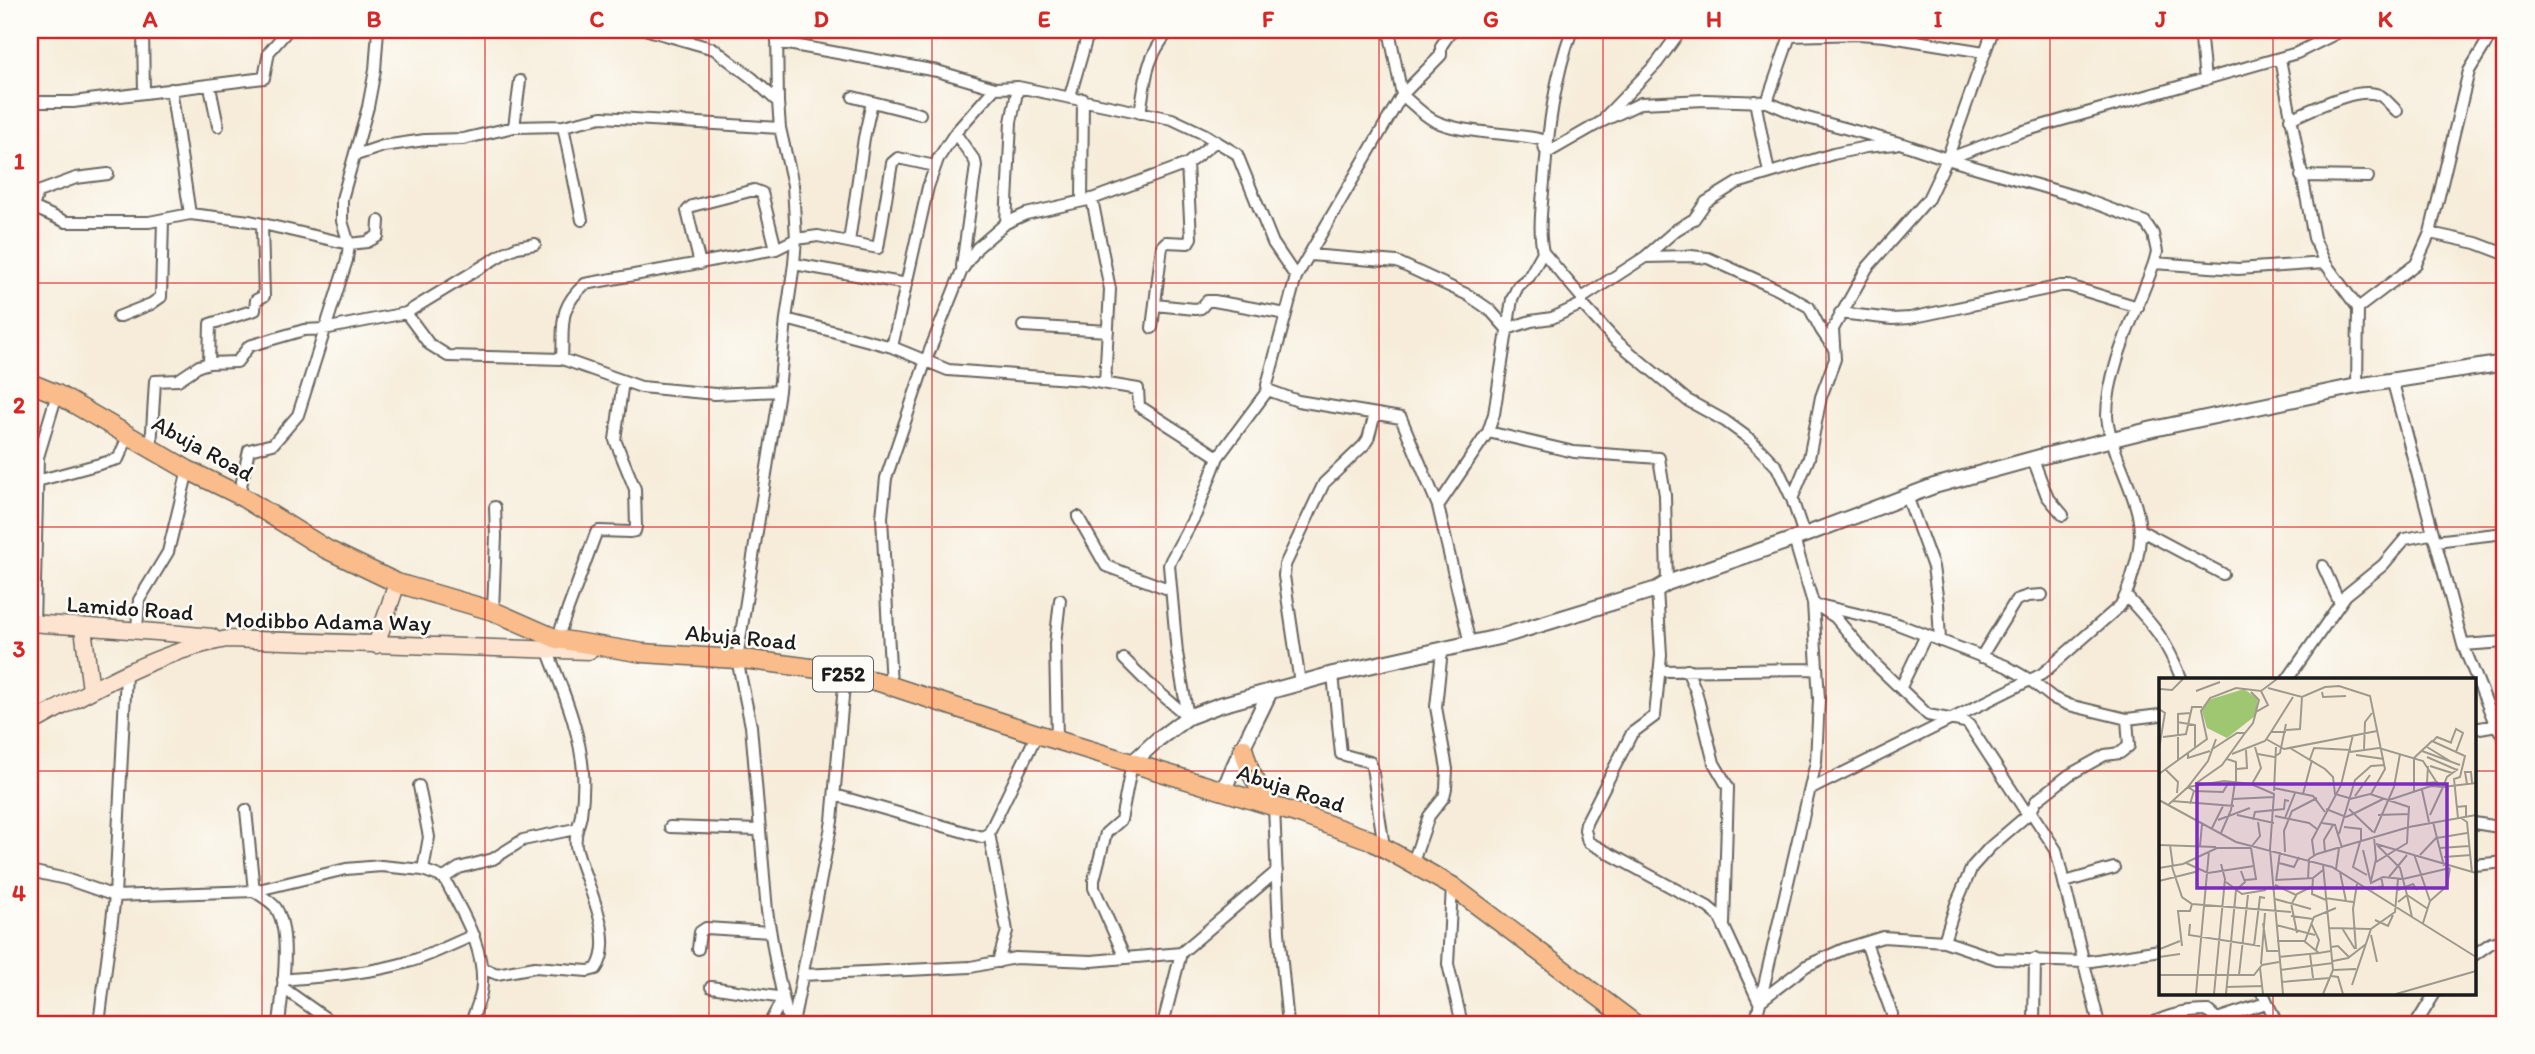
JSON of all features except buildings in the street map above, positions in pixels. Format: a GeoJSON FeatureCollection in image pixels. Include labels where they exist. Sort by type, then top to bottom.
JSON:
{"type":"FeatureCollection","features":[{"type":"Feature","properties":{"kind":"main road","name":"Abuja Road"},"geometry":{"type":"LineString","coordinates":[[30,383],[57,394],[188,470],[239,495],[326,549],[397,583],[494,611],[552,644],[737,659],[845,674],[1302,815],[1384,847],[1452,886],[1618,1019],[1635,1024]]}},
{"type":"Feature","properties":{"kind":"main road"},"geometry":{"type":"LineString","coordinates":[[376,645],[397,583]]}},
{"type":"Feature","properties":{"kind":"main road","name":"Lamido Road"},"geometry":{"type":"LineString","coordinates":[[32,623],[137,629],[227,639]]}},
{"type":"Feature","properties":{"kind":"main road"},"geometry":{"type":"LineString","coordinates":[[83,628],[91,690]]}},
{"type":"Feature","properties":{"kind":"main road","name":"Modibbo Adama Way"},"geometry":{"type":"LineString","coordinates":[[30,724],[91,690],[158,658],[227,639],[376,645],[552,644]]}},
{"type":"Feature","properties":{"kind":"main road"},"geometry":{"type":"LineString","coordinates":[[1242,748],[1250,771],[1272,806]]}},
{"type":"Feature","properties":{"kind":"street"},"geometry":{"type":"LineString","coordinates":[[143,30],[144,93]]}},
{"type":"Feature","properties":{"kind":"street"},"geometry":{"type":"LineString","coordinates":[[30,102],[73,102],[264,78],[269,51],[288,30]]}},
{"type":"Feature","properties":{"kind":"street"},"geometry":{"type":"LineString","coordinates":[[239,495],[249,450],[273,444],[298,415],[347,260],[349,244],[342,221],[342,199],[356,155],[375,70],[378,30]]}},
{"type":"Feature","properties":{"kind":"street"},"geometry":{"type":"LineString","coordinates":[[648,30],[714,49],[778,102]]}},
{"type":"Feature","properties":{"kind":"street"},"geometry":{"type":"LineString","coordinates":[[1070,96],[1089,30]]}},
{"type":"Feature","properties":{"kind":"street"},"geometry":{"type":"LineString","coordinates":[[1389,30],[1402,95],[1434,120],[1461,129],[1523,135],[1543,140],[1546,153]]}},
{"type":"Feature","properties":{"kind":"street"},"geometry":{"type":"LineString","coordinates":[[1188,717],[1177,653],[1169,565],[1196,514],[1218,457],[1268,390],[1267,384],[1296,277],[1402,95],[1441,55],[1441,46],[1452,30]]}},
{"type":"Feature","properties":{"kind":"street"},"geometry":{"type":"LineString","coordinates":[[1573,30],[1566,46],[1546,153],[1541,242],[1543,252],[1614,339],[1687,400],[1725,421],[1751,440],[1777,467],[1792,499],[1813,603],[1819,699],[1816,762],[1755,1024]]}},
{"type":"Feature","properties":{"kind":"street"},"geometry":{"type":"LineString","coordinates":[[1601,122],[1657,63],[1681,30]]}},
{"type":"Feature","properties":{"kind":"street"},"geometry":{"type":"LineString","coordinates":[[1792,499],[1810,458],[1821,397],[1835,359],[1833,329],[1867,268],[1928,199],[1947,159],[1993,30]]}},
{"type":"Feature","properties":{"kind":"street"},"geometry":{"type":"LineString","coordinates":[[2200,30],[2205,80]]}},
{"type":"Feature","properties":{"kind":"street"},"geometry":{"type":"LineString","coordinates":[[1947,159],[2020,132],[2297,54],[2343,30]]}},
{"type":"Feature","properties":{"kind":"street"},"geometry":{"type":"LineString","coordinates":[[2358,308],[2416,264],[2430,233],[2469,71],[2494,30]]}},
{"type":"Feature","properties":{"kind":"street"},"geometry":{"type":"LineString","coordinates":[[1140,113],[1148,62],[1154,49],[1168,32]]}},
{"type":"Feature","properties":{"kind":"street"},"geometry":{"type":"LineString","coordinates":[[1769,173],[1761,101],[1791,33],[1885,36],[1983,52]]}},
{"type":"Feature","properties":{"kind":"street"},"geometry":{"type":"LineString","coordinates":[[793,1024],[783,998],[770,932],[751,726],[737,659],[779,391],[796,239],[793,185],[780,128],[777,36],[937,71],[995,88],[1018,86],[1172,118],[1237,154],[1273,243],[1296,277]]}},
{"type":"Feature","properties":{"kind":"street"},"geometry":{"type":"LineString","coordinates":[[2280,59],[2314,239],[2325,263],[2358,308],[2357,386]]}},
{"type":"Feature","properties":{"kind":"street"},"geometry":{"type":"LineString","coordinates":[[514,127],[520,81]]}},
{"type":"Feature","properties":{"kind":"street"},"geometry":{"type":"LineString","coordinates":[[210,86],[218,126]]}},
{"type":"Feature","properties":{"kind":"street"},"geometry":{"type":"LineString","coordinates":[[1006,223],[1011,122],[1018,86]]}},
{"type":"Feature","properties":{"kind":"street"},"geometry":{"type":"LineString","coordinates":[[892,347],[935,166],[955,132],[995,88]]}},
{"type":"Feature","properties":{"kind":"street"},"geometry":{"type":"LineString","coordinates":[[171,89],[190,215]]}},
{"type":"Feature","properties":{"kind":"street"},"geometry":{"type":"LineString","coordinates":[[2290,119],[2340,98],[2368,93],[2381,96],[2397,111]]}},
{"type":"Feature","properties":{"kind":"street"},"geometry":{"type":"LineString","coordinates":[[853,97],[920,114]]}},
{"type":"Feature","properties":{"kind":"street"},"geometry":{"type":"LineString","coordinates":[[1083,99],[1087,200],[1110,289],[1105,383]]}},
{"type":"Feature","properties":{"kind":"street"},"geometry":{"type":"LineString","coordinates":[[1546,153],[1641,103],[1761,101],[1800,116],[2081,198],[2145,222],[2153,234],[2157,253],[2111,384],[2107,419],[2111,439],[2138,509],[2142,531],[2126,597],[2120,606],[2042,674],[1811,789]]}},
{"type":"Feature","properties":{"kind":"street"},"geometry":{"type":"LineString","coordinates":[[849,242],[872,102]]}},
{"type":"Feature","properties":{"kind":"street"},"geometry":{"type":"LineString","coordinates":[[356,155],[383,146],[425,140],[463,139],[514,127],[563,126],[602,117],[780,128]]}},
{"type":"Feature","properties":{"kind":"street"},"geometry":{"type":"LineString","coordinates":[[563,126],[582,220]]}},
{"type":"Feature","properties":{"kind":"street"},"geometry":{"type":"LineString","coordinates":[[955,132],[976,166],[962,270]]}},
{"type":"Feature","properties":{"kind":"street"},"geometry":{"type":"LineString","coordinates":[[891,686],[882,517],[884,491],[891,461],[926,360],[962,270],[977,248],[1006,223],[1026,214],[1087,200],[1188,164],[1216,141]]}},
{"type":"Feature","properties":{"kind":"street"},"geometry":{"type":"LineString","coordinates":[[1507,329],[1552,318],[1582,301],[1694,219],[1706,202],[1737,183],[1833,154],[1866,147],[1903,144]]}},
{"type":"Feature","properties":{"kind":"street"},"geometry":{"type":"LineString","coordinates":[[562,359],[565,308],[585,284],[776,249],[796,239],[818,236],[875,248],[880,244],[892,163],[898,159],[935,166]]}},
{"type":"Feature","properties":{"kind":"street"},"geometry":{"type":"LineString","coordinates":[[1152,328],[1164,243],[1188,243],[1191,239],[1188,164]]}},
{"type":"Feature","properties":{"kind":"street"},"geometry":{"type":"LineString","coordinates":[[108,174],[76,178],[69,183],[38,192],[32,206],[65,222],[163,220],[190,215],[250,221],[262,226],[349,244],[367,242],[378,236],[379,221]]}},
{"type":"Feature","properties":{"kind":"street"},"geometry":{"type":"LineString","coordinates":[[2301,176],[2368,177]]}},
{"type":"Feature","properties":{"kind":"street"},"geometry":{"type":"LineString","coordinates":[[700,264],[687,211],[692,206],[754,190],[762,193],[776,249]]}},
{"type":"Feature","properties":{"kind":"street"},"geometry":{"type":"LineString","coordinates":[[118,317],[161,297],[163,220]]}},
{"type":"Feature","properties":{"kind":"street"},"geometry":{"type":"LineString","coordinates":[[209,363],[210,324],[255,310],[256,300],[264,296],[262,226]]}},
{"type":"Feature","properties":{"kind":"street"},"geometry":{"type":"LineString","coordinates":[[2430,233],[2476,243],[2505,254]]}},
{"type":"Feature","properties":{"kind":"street"},"geometry":{"type":"LineString","coordinates":[[151,448],[155,381],[178,380],[199,366],[209,363],[237,362],[249,346],[304,330],[406,313],[506,252],[536,244]]}},
{"type":"Feature","properties":{"kind":"street"},"geometry":{"type":"LineString","coordinates":[[1438,506],[1488,432],[1494,414],[1512,299],[1518,286],[1529,277],[1543,252]]}},
{"type":"Feature","properties":{"kind":"street"},"geometry":{"type":"LineString","coordinates":[[1310,255],[1397,262],[1468,295],[1490,310],[1507,329]]}},
{"type":"Feature","properties":{"kind":"street"},"geometry":{"type":"LineString","coordinates":[[1645,257],[1708,258],[1777,289],[1810,307],[1834,349]]}},
{"type":"Feature","properties":{"kind":"street"},"geometry":{"type":"LineString","coordinates":[[2154,263],[2238,269],[2325,263]]}},
{"type":"Feature","properties":{"kind":"street"},"geometry":{"type":"LineString","coordinates":[[794,264],[907,284]]}},
{"type":"Feature","properties":{"kind":"street"},"geometry":{"type":"LineString","coordinates":[[1840,313],[1892,319],[1910,317],[2061,286],[2069,286],[2138,307]]}},
{"type":"Feature","properties":{"kind":"street"},"geometry":{"type":"LineString","coordinates":[[1155,305],[1195,309],[1201,308],[1207,301],[1214,301],[1286,314]]}},
{"type":"Feature","properties":{"kind":"street"},"geometry":{"type":"LineString","coordinates":[[406,313],[429,344],[448,356],[562,359],[641,387],[715,394],[779,391]]}},
{"type":"Feature","properties":{"kind":"street"},"geometry":{"type":"LineString","coordinates":[[786,319],[892,347],[948,370],[1105,383],[1138,389],[1139,406],[1218,457]]}},
{"type":"Feature","properties":{"kind":"street"},"geometry":{"type":"LineString","coordinates":[[1023,326],[1108,331]]}},
{"type":"Feature","properties":{"kind":"street"},"geometry":{"type":"LineString","coordinates":[[1125,958],[1094,888],[1106,833],[1121,820],[1132,763],[1188,717],[1220,705],[1333,674],[1528,629],[1662,586],[1934,486],[2033,459],[2111,439],[2357,386],[2505,363]]}},
{"type":"Feature","properties":{"kind":"street"},"geometry":{"type":"LineString","coordinates":[[2392,379],[2463,645],[2497,726],[2505,738]]}},
{"type":"Feature","properties":{"kind":"street"},"geometry":{"type":"LineString","coordinates":[[482,968],[497,974],[535,968],[587,971],[596,969],[601,962],[601,924],[576,846],[575,829],[581,818],[583,774],[580,748],[552,644],[596,533],[635,531],[635,489],[615,440],[622,381]]}},
{"type":"Feature","properties":{"kind":"street"},"geometry":{"type":"LineString","coordinates":[[1268,390],[1298,401],[1401,418],[1438,506],[1470,644]]}},
{"type":"Feature","properties":{"kind":"street"},"geometry":{"type":"LineString","coordinates":[[32,623],[41,442],[57,394]]}},
{"type":"Feature","properties":{"kind":"street"},"geometry":{"type":"LineString","coordinates":[[1300,683],[1284,576],[1285,565],[1324,484],[1368,439],[1375,414]]}},
{"type":"Feature","properties":{"kind":"street"},"geometry":{"type":"LineString","coordinates":[[1488,432],[1574,452],[1659,458],[1665,495],[1662,586],[1656,605],[1660,617],[1655,716],[1632,733],[1586,823],[1586,835],[1588,842],[1709,907],[1724,925],[1759,1002]]}},
{"type":"Feature","properties":{"kind":"street"},"geometry":{"type":"LineString","coordinates":[[37,481],[118,460],[129,435]]}},
{"type":"Feature","properties":{"kind":"street"},"geometry":{"type":"LineString","coordinates":[[2033,459],[2047,496],[2063,515]]}},
{"type":"Feature","properties":{"kind":"street"},"geometry":{"type":"LineString","coordinates":[[137,629],[139,600],[169,552],[188,470]]}},
{"type":"Feature","properties":{"kind":"street"},"geometry":{"type":"LineString","coordinates":[[1907,496],[1933,567],[1940,640]]}},
{"type":"Feature","properties":{"kind":"street"},"geometry":{"type":"LineString","coordinates":[[494,611],[495,507]]}},
{"type":"Feature","properties":{"kind":"street"},"geometry":{"type":"LineString","coordinates":[[1078,517],[1105,566],[1171,590]]}},
{"type":"Feature","properties":{"kind":"street"},"geometry":{"type":"LineString","coordinates":[[2142,531],[2223,574]]}},
{"type":"Feature","properties":{"kind":"street"},"geometry":{"type":"LineString","coordinates":[[2288,678],[2346,595],[2383,565],[2405,539],[2430,534],[2505,533]]}},
{"type":"Feature","properties":{"kind":"street"},"geometry":{"type":"LineString","coordinates":[[2323,566],[2340,604]]}},
{"type":"Feature","properties":{"kind":"street"},"geometry":{"type":"LineString","coordinates":[[1981,657],[2016,600],[2042,595]]}},
{"type":"Feature","properties":{"kind":"street"},"geometry":{"type":"LineString","coordinates":[[2126,597],[2159,631],[2181,678]]}},
{"type":"Feature","properties":{"kind":"street"},"geometry":{"type":"LineString","coordinates":[[1057,740],[1055,644],[1060,600]]}},
{"type":"Feature","properties":{"kind":"street"},"geometry":{"type":"LineString","coordinates":[[1813,603],[1892,622],[2006,666],[2053,698],[2069,705],[2127,719],[2159,715]]}},
{"type":"Feature","properties":{"kind":"street"},"geometry":{"type":"LineString","coordinates":[[1813,603],[1835,617],[1875,664],[1928,715],[1969,725],[2024,809],[2031,812],[2056,850],[2099,1024]]}},
{"type":"Feature","properties":{"kind":"street"},"geometry":{"type":"LineString","coordinates":[[1901,687],[1926,635]]}},
{"type":"Feature","properties":{"kind":"street"},"geometry":{"type":"LineString","coordinates":[[2463,645],[2505,642]]}},
{"type":"Feature","properties":{"kind":"street"},"geometry":{"type":"LineString","coordinates":[[1413,862],[1429,816],[1444,797],[1446,788],[1447,769],[1436,707],[1442,650]]}},
{"type":"Feature","properties":{"kind":"street"},"geometry":{"type":"LineString","coordinates":[[1124,659],[1188,717]]}},
{"type":"Feature","properties":{"kind":"street"},"geometry":{"type":"LineString","coordinates":[[1659,671],[1816,669]]}},
{"type":"Feature","properties":{"kind":"street"},"geometry":{"type":"LineString","coordinates":[[1687,670],[1696,691],[1714,763],[1728,787],[1724,925]]}},
{"type":"Feature","properties":{"kind":"street"},"geometry":{"type":"LineString","coordinates":[[99,1024],[115,896],[126,674]]}},
{"type":"Feature","properties":{"kind":"street"},"geometry":{"type":"LineString","coordinates":[[793,1024],[832,821],[845,674]]}},
{"type":"Feature","properties":{"kind":"street"},"geometry":{"type":"LineString","coordinates":[[1333,674],[1341,754],[1370,762],[1373,767],[1384,847]]}},
{"type":"Feature","properties":{"kind":"street"},"geometry":{"type":"LineString","coordinates":[[1224,791],[1270,691]]}},
{"type":"Feature","properties":{"kind":"street"},"geometry":{"type":"LineString","coordinates":[[1944,941],[1972,867],[1990,847],[2031,812],[2036,801],[2070,775],[2105,755],[2127,750],[2127,719]]}},
{"type":"Feature","properties":{"kind":"street"},"geometry":{"type":"LineString","coordinates":[[2476,729],[2497,726]]}},
{"type":"Feature","properties":{"kind":"street"},"geometry":{"type":"LineString","coordinates":[[998,962],[1007,930],[989,833],[1037,734]]}},
{"type":"Feature","properties":{"kind":"street"},"geometry":{"type":"LineString","coordinates":[[419,786],[429,837],[423,870]]}},
{"type":"Feature","properties":{"kind":"street"},"geometry":{"type":"LineString","coordinates":[[835,795],[978,837],[989,833]]}},
{"type":"Feature","properties":{"kind":"street"},"geometry":{"type":"LineString","coordinates":[[1272,806],[1279,932],[1288,1024]]}},
{"type":"Feature","properties":{"kind":"street"},"geometry":{"type":"LineString","coordinates":[[246,810],[254,891],[274,905],[281,918],[285,960],[279,1024]]}},
{"type":"Feature","properties":{"kind":"street"},"geometry":{"type":"LineString","coordinates":[[2476,823],[2505,828]]}},
{"type":"Feature","properties":{"kind":"street"},"geometry":{"type":"LineString","coordinates":[[670,827],[759,830]]}},
{"type":"Feature","properties":{"kind":"street"},"geometry":{"type":"LineString","coordinates":[[444,878],[459,868],[493,859],[523,840],[575,829]]}},
{"type":"Feature","properties":{"kind":"street"},"geometry":{"type":"LineString","coordinates":[[2476,865],[2505,862]]}},
{"type":"Feature","properties":{"kind":"street"},"geometry":{"type":"LineString","coordinates":[[30,872],[66,879],[115,896],[254,891],[346,869],[381,866],[423,870],[444,878],[474,935],[482,968],[481,992],[470,1024]]}},
{"type":"Feature","properties":{"kind":"street"},"geometry":{"type":"LineString","coordinates":[[2064,882],[2114,868]]}},
{"type":"Feature","properties":{"kind":"street"},"geometry":{"type":"LineString","coordinates":[[802,975],[971,967],[1015,958],[1092,961],[1181,953],[1277,871]]}},
{"type":"Feature","properties":{"kind":"street"},"geometry":{"type":"LineString","coordinates":[[1452,886],[1448,964],[1462,1024]]}},
{"type":"Feature","properties":{"kind":"street"},"geometry":{"type":"LineString","coordinates":[[698,949],[700,932],[706,928],[770,932]]}},
{"type":"Feature","properties":{"kind":"street"},"geometry":{"type":"LineString","coordinates":[[283,984],[411,962],[474,935]]}},
{"type":"Feature","properties":{"kind":"street"},"geometry":{"type":"LineString","coordinates":[[1759,1002],[1805,966],[1883,937],[1944,941],[1997,959],[2085,962],[2159,950]]}},
{"type":"Feature","properties":{"kind":"street"},"geometry":{"type":"LineString","coordinates":[[2476,954],[2491,943],[2505,939]]}},
{"type":"Feature","properties":{"kind":"street"},"geometry":{"type":"LineString","coordinates":[[1866,943],[1892,1014],[1891,1024]]}},
{"type":"Feature","properties":{"kind":"street"},"geometry":{"type":"LineString","coordinates":[[1163,1024],[1181,953]]}},
{"type":"Feature","properties":{"kind":"street"},"geometry":{"type":"LineString","coordinates":[[2034,1024],[2035,959]]}},
{"type":"Feature","properties":{"kind":"street"},"geometry":{"type":"LineString","coordinates":[[283,984],[334,1024]]}},
{"type":"Feature","properties":{"kind":"street"},"geometry":{"type":"LineString","coordinates":[[711,986],[783,998]]}},
{"type":"Feature","properties":{"kind":"street"},"geometry":{"type":"LineString","coordinates":[[2416,1024],[2434,995]]}},
{"type":"Feature","properties":{"kind":"street"},"geometry":{"type":"LineString","coordinates":[[769,1024],[783,998]]}},
{"type":"Feature","properties":{"kind":"street"},"geometry":{"type":"LineString","coordinates":[[2150,1024],[2170,1014],[2190,1011],[2208,1011],[2218,1022],[2264,998],[2277,1024]]}}]}
